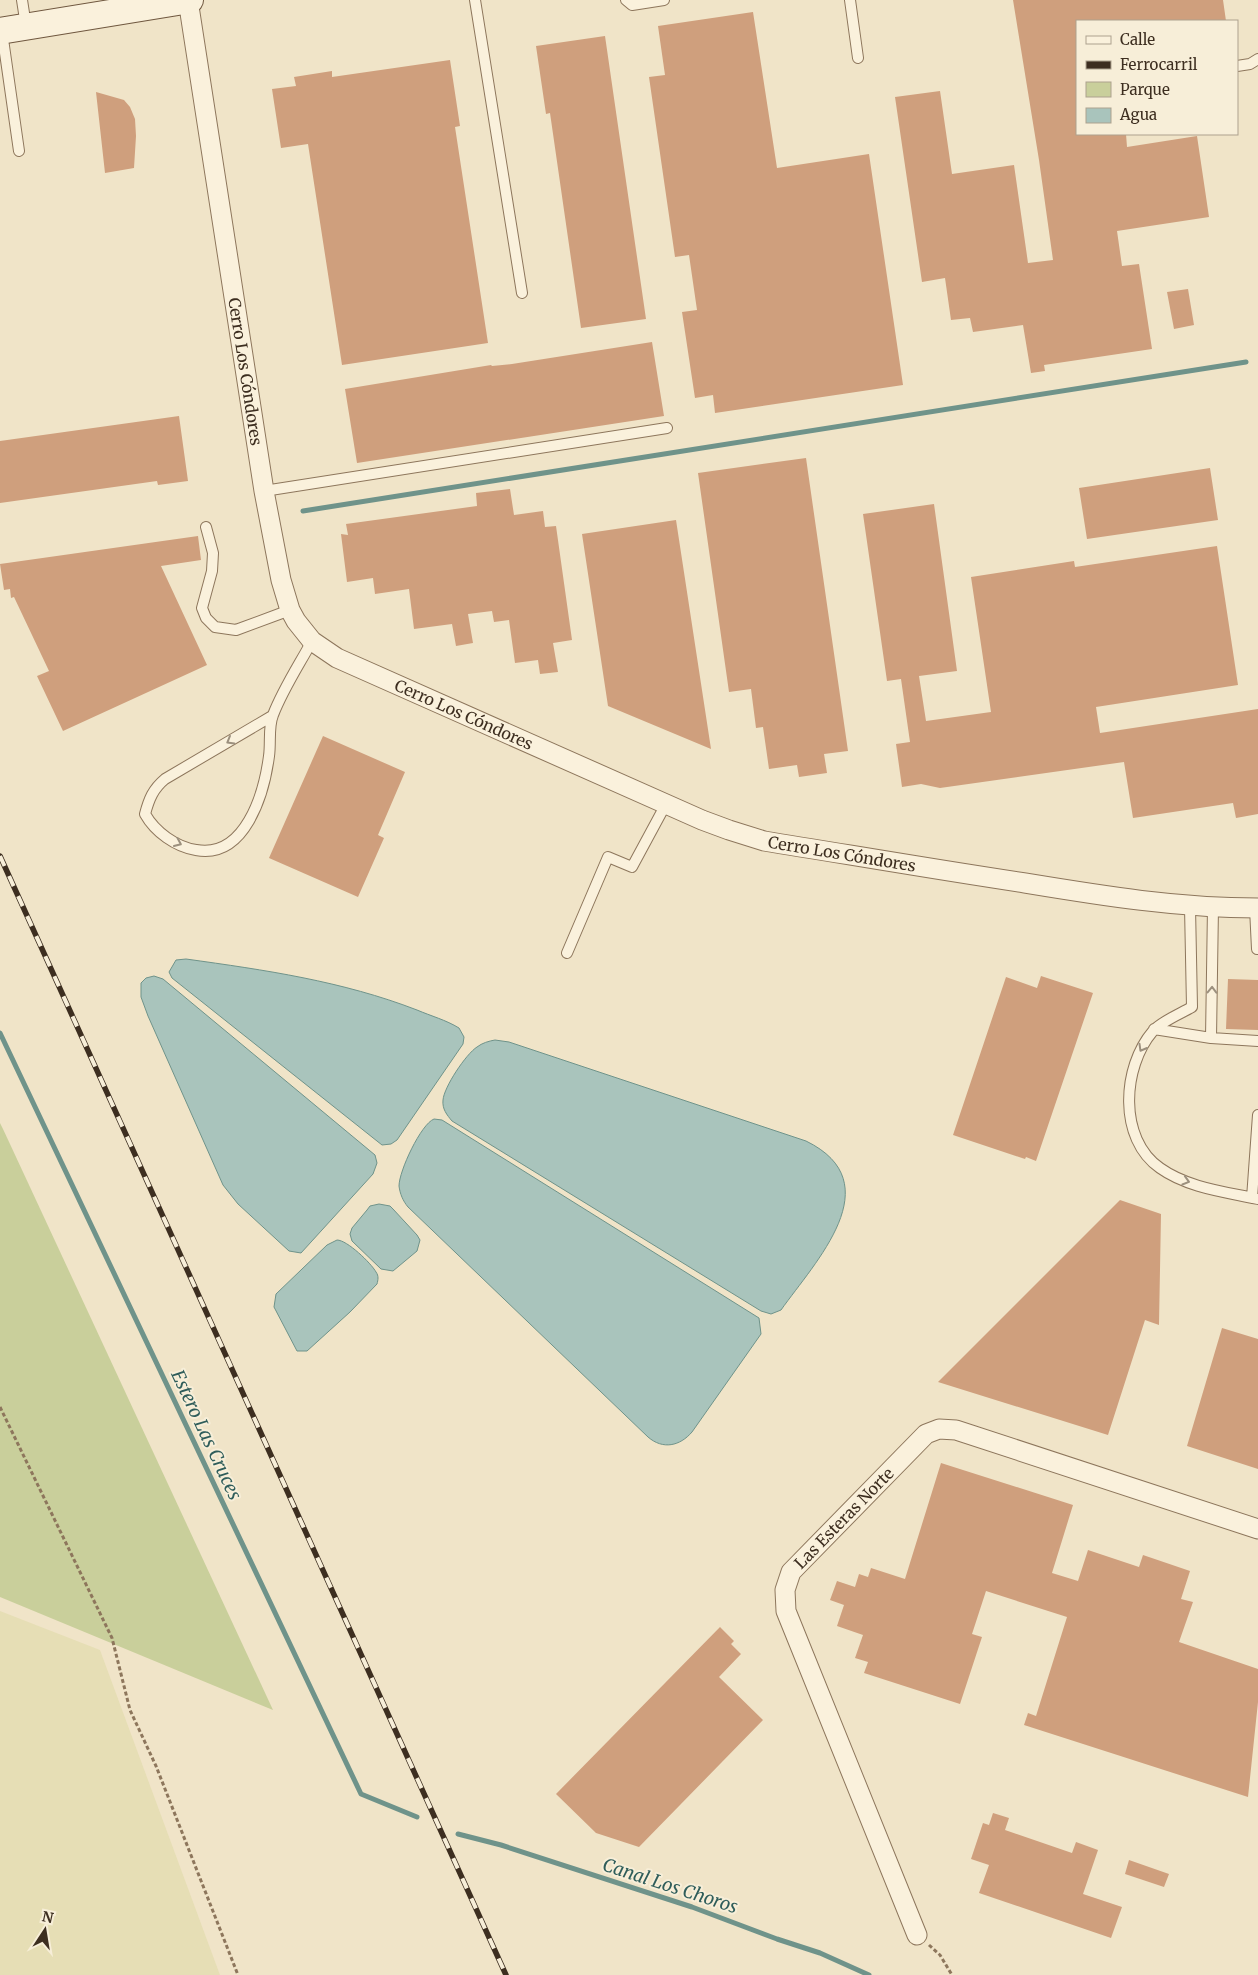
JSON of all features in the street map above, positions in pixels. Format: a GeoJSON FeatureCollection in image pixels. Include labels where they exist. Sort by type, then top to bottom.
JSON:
{"type":"FeatureCollection","features":[{"type":"Feature","properties":{"kind":"main road"},"geometry":{"type":"LineString","coordinates":[[9,30],[189,0]]}},
{"type":"Feature","properties":{"kind":"street","name":"Cerro Los Cóndores"},"geometry":{"type":"LineString","coordinates":[[189,0],[264,491],[281,580],[290,610],[312,640],[337,658],[666,804],[729,830],[764,840],[1138,901],[1190,907],[1256,908]]}},
{"type":"Feature","properties":{"kind":"street","name":"Las Esteras Norte"},"geometry":{"type":"LineString","coordinates":[[917,1935],[786,1611],[785,1590],[791,1572],[926,1434],[939,1429],[956,1430],[1258,1529]]}},
{"type":"Feature","properties":{"kind":"lane"},"geometry":{"type":"LineString","coordinates":[[19,152],[9,30],[22,0]]}},
{"type":"Feature","properties":{"kind":"lane"},"geometry":{"type":"LineString","coordinates":[[475,0],[522,293]]}},
{"type":"Feature","properties":{"kind":"lane"},"geometry":{"type":"LineString","coordinates":[[626,0],[632,5],[664,0]]}},
{"type":"Feature","properties":{"kind":"lane"},"geometry":{"type":"LineString","coordinates":[[850,0],[858,58]]}},
{"type":"Feature","properties":{"kind":"lane"},"geometry":{"type":"LineString","coordinates":[[1238,66],[1255,64]]}},
{"type":"Feature","properties":{"kind":"lane"},"geometry":{"type":"LineString","coordinates":[[264,491],[667,428]]}},
{"type":"Feature","properties":{"kind":"lane"},"geometry":{"type":"LineString","coordinates":[[206,527],[213,553],[212,571],[202,608],[206,618],[215,627],[236,630],[290,610]]}},
{"type":"Feature","properties":{"kind":"lane"},"geometry":{"type":"LineString","coordinates":[[272,716],[165,779],[156,787],[150,796],[145,814],[151,826],[168,838],[194,850],[209,852],[226,847],[244,830],[257,803],[269,757],[272,716],[312,640]]}},
{"type":"Feature","properties":{"kind":"lane"},"geometry":{"type":"LineString","coordinates":[[567,953],[608,857],[632,867],[666,804]]}},
{"type":"Feature","properties":{"kind":"lane"},"geometry":{"type":"LineString","coordinates":[[1190,907],[1192,1008],[1154,1029],[1139,1050],[1131,1074],[1128,1097],[1138,1143],[1158,1167],[1181,1181],[1255,1199],[1258,1115]]}},
{"type":"Feature","properties":{"kind":"lane"},"geometry":{"type":"LineString","coordinates":[[1211,1038],[1212,907]]}},
{"type":"Feature","properties":{"kind":"lane"},"geometry":{"type":"LineString","coordinates":[[1255,949],[1256,908]]}},
{"type":"Feature","properties":{"kind":"lane"},"geometry":{"type":"LineString","coordinates":[[1154,1029],[1211,1038],[1258,1041]]}},
{"type":"Feature","properties":{"kind":"path"},"geometry":{"type":"LineString","coordinates":[[0,1407],[112,1638],[130,1710],[156,1766],[238,1975]]}},
{"type":"Feature","properties":{"kind":"path"},"geometry":{"type":"LineString","coordinates":[[917,1935],[940,1955],[952,1975]]}},
{"type":"Feature","properties":{"kind":"shaded area"},"geometry":{"type":"Polygon","coordinates":[[[0,1611],[100,1650],[220,1975],[0,1975],[0,1611]]]}},
{"type":"Feature","properties":{"kind":"green space"},"geometry":{"type":"Polygon","coordinates":[[[0,1123],[3,1129],[273,1710],[0,1597],[0,1123]]]}},
{"type":"Feature","properties":{"kind":"water"},"geometry":{"type":"Polygon","coordinates":[[[186,959],[303,978],[360,991],[444,1020],[459,1028],[464,1037],[463,1044],[397,1140],[391,1144],[382,1145],[172,978],[169,972],[176,960],[186,959]]]}},
{"type":"Feature","properties":{"kind":"water"},"geometry":{"type":"Polygon","coordinates":[[[154,976],[163,979],[375,1155],[377,1163],[373,1174],[301,1253],[289,1251],[238,1204],[223,1185],[141,997],[141,983],[146,978],[154,976]]]}},
{"type":"Feature","properties":{"kind":"water"},"geometry":{"type":"Polygon","coordinates":[[[495,1040],[509,1042],[806,1141],[831,1158],[843,1178],[845,1200],[839,1223],[827,1247],[781,1310],[771,1314],[761,1311],[452,1121],[443,1106],[444,1094],[451,1079],[472,1051],[483,1043],[495,1040]]]}},
{"type":"Feature","properties":{"kind":"water"},"geometry":{"type":"Polygon","coordinates":[[[434,1119],[442,1120],[759,1318],[761,1334],[692,1432],[682,1441],[665,1445],[648,1437],[408,1207],[400,1192],[400,1179],[417,1138],[423,1129],[434,1119]]]}},
{"type":"Feature","properties":{"kind":"water"},"geometry":{"type":"Polygon","coordinates":[[[379,1204],[390,1206],[420,1240],[417,1251],[393,1271],[381,1269],[352,1241],[350,1234],[352,1228],[370,1206],[379,1204]]]}},
{"type":"Feature","properties":{"kind":"water"},"geometry":{"type":"Polygon","coordinates":[[[337,1240],[347,1244],[369,1263],[378,1275],[377,1284],[350,1312],[307,1351],[297,1351],[274,1307],[276,1294],[327,1245],[337,1240]]]}},
{"type":"Feature","properties":{"kind":"building"},"geometry":{"type":"Polygon","coordinates":[[[1013,0],[1223,0],[1226,20],[1076,20],[1076,135],[1126,135],[1127,147],[1197,136],[1209,217],[1117,231],[1122,266],[1139,264],[1152,349],[1044,365],[1045,371],[1031,373],[1023,325],[973,332],[970,318],[951,320],[945,278],[922,282],[895,97],[940,91],[952,174],[1014,165],[1028,263],[1053,260],[1013,0]]]}},
{"type":"Feature","properties":{"kind":"building"},"geometry":{"type":"Polygon","coordinates":[[[753,12],[777,168],[869,154],[903,385],[715,413],[713,395],[695,398],[682,312],[697,310],[689,255],[675,257],[649,77],[665,75],[658,26],[753,12]]]}},
{"type":"Feature","properties":{"kind":"building"},"geometry":{"type":"Polygon","coordinates":[[[605,36],[646,319],[581,328],[550,113],[546,114],[536,46],[605,36]]]}},
{"type":"Feature","properties":{"kind":"building"},"geometry":{"type":"Polygon","coordinates":[[[450,60],[460,126],[455,127],[488,343],[342,365],[308,144],[281,148],[272,89],[296,86],[294,77],[332,71],[332,77],[450,60]]]}},
{"type":"Feature","properties":{"kind":"building"},"geometry":{"type":"Polygon","coordinates":[[[96,92],[124,100],[130,107],[135,119],[134,168],[105,173],[96,92]]]}},
{"type":"Feature","properties":{"kind":"building"},"geometry":{"type":"Polygon","coordinates":[[[1188,289],[1194,325],[1174,329],[1167,292],[1188,289]]]}},
{"type":"Feature","properties":{"kind":"building"},"geometry":{"type":"Polygon","coordinates":[[[652,342],[664,416],[357,463],[345,389],[491,365],[512,364],[652,342]]]}},
{"type":"Feature","properties":{"kind":"building"},"geometry":{"type":"Polygon","coordinates":[[[179,416],[188,481],[158,485],[157,481],[0,503],[0,441],[179,416]]]}},
{"type":"Feature","properties":{"kind":"building"},"geometry":{"type":"Polygon","coordinates":[[[806,458],[848,751],[824,754],[827,773],[799,777],[797,765],[769,769],[763,727],[756,728],[751,689],[729,692],[698,473],[806,458]]]}},
{"type":"Feature","properties":{"kind":"building"},"geometry":{"type":"Polygon","coordinates":[[[1210,468],[1218,520],[1087,539],[1079,488],[1210,468]]]}},
{"type":"Feature","properties":{"kind":"building"},"geometry":{"type":"Polygon","coordinates":[[[510,489],[514,515],[543,511],[545,527],[556,526],[572,640],[553,643],[558,672],[540,674],[538,660],[515,663],[509,620],[494,622],[492,611],[468,614],[473,643],[456,646],[452,624],[414,629],[409,589],[375,594],[373,578],[347,582],[341,534],[348,535],[346,524],[477,506],[476,493],[510,489]]]}},
{"type":"Feature","properties":{"kind":"building"},"geometry":{"type":"Polygon","coordinates":[[[934,504],[957,671],[919,676],[926,721],[991,712],[971,577],[1074,561],[1075,567],[1217,546],[1238,685],[1096,707],[1100,733],[1258,709],[1258,814],[1236,818],[1233,803],[1133,818],[1124,762],[940,788],[921,784],[902,787],[896,744],[910,742],[901,679],[887,681],[863,514],[934,504]]]}},
{"type":"Feature","properties":{"kind":"building"},"geometry":{"type":"Polygon","coordinates":[[[676,520],[711,749],[608,706],[582,534],[676,520]]]}},
{"type":"Feature","properties":{"kind":"building"},"geometry":{"type":"Polygon","coordinates":[[[198,536],[201,560],[161,566],[207,665],[63,731],[37,676],[49,671],[14,597],[11,598],[10,589],[4,590],[0,564],[198,536]]]}},
{"type":"Feature","properties":{"kind":"building"},"geometry":{"type":"Polygon","coordinates":[[[323,736],[405,772],[378,835],[384,838],[358,897],[269,858],[323,736]]]}},
{"type":"Feature","properties":{"kind":"building"},"geometry":{"type":"Polygon","coordinates":[[[1041,976],[1093,993],[1036,1161],[953,1135],[1006,977],[1037,988],[1041,976]]]}},
{"type":"Feature","properties":{"kind":"building"},"geometry":{"type":"Polygon","coordinates":[[[1228,979],[1258,980],[1258,1030],[1226,1029],[1228,979]]]}},
{"type":"Feature","properties":{"kind":"building"},"geometry":{"type":"Polygon","coordinates":[[[1120,1200],[1161,1214],[1159,1325],[1145,1320],[1108,1435],[938,1382],[1120,1200]]]}},
{"type":"Feature","properties":{"kind":"building"},"geometry":{"type":"Polygon","coordinates":[[[1222,1328],[1258,1339],[1258,1469],[1187,1446],[1222,1328]]]}},
{"type":"Feature","properties":{"kind":"building"},"geometry":{"type":"Polygon","coordinates":[[[941,1463],[1073,1505],[1052,1573],[1078,1581],[1088,1550],[1139,1567],[1143,1555],[1190,1571],[1181,1599],[1193,1602],[1179,1642],[1258,1669],[1258,1702],[1248,1797],[1024,1725],[1028,1713],[1036,1716],[1067,1617],[986,1591],[972,1634],[982,1637],[960,1704],[864,1673],[868,1662],[855,1658],[863,1635],[837,1626],[844,1605],[830,1600],[837,1581],[855,1587],[859,1574],[868,1577],[871,1568],[905,1579],[941,1463]]]}},
{"type":"Feature","properties":{"kind":"building"},"geometry":{"type":"Polygon","coordinates":[[[720,1627],[734,1641],[731,1644],[741,1654],[719,1677],[763,1720],[639,1847],[596,1833],[556,1794],[720,1627]]]}},
{"type":"Feature","properties":{"kind":"building"},"geometry":{"type":"Polygon","coordinates":[[[993,1813],[1009,1818],[1005,1830],[1072,1853],[1076,1842],[1098,1850],[1083,1894],[1122,1907],[1111,1938],[979,1893],[989,1865],[971,1859],[983,1823],[989,1825],[993,1813]]]}},
{"type":"Feature","properties":{"kind":"building"},"geometry":{"type":"Polygon","coordinates":[[[1129,1860],[1169,1874],[1164,1887],[1125,1874],[1129,1860]]]}},
{"type":"Feature","properties":{"kind":"waterway"},"geometry":{"type":"LineString","coordinates":[[303,511],[1246,362]]}},
{"type":"Feature","properties":{"kind":"waterway","name":"Estero Las Cruces"},"geometry":{"type":"LineString","coordinates":[[0,1033],[361,1794],[417,1817]]}},
{"type":"Feature","properties":{"kind":"waterway","name":"Canal Los Choros"},"geometry":{"type":"LineString","coordinates":[[458,1834],[501,1845],[692,1907],[820,1953],[869,1975]]}},
{"type":"Feature","properties":{"kind":"railway"},"geometry":{"type":"LineString","coordinates":[[0,856],[506,1975]]}}]}
